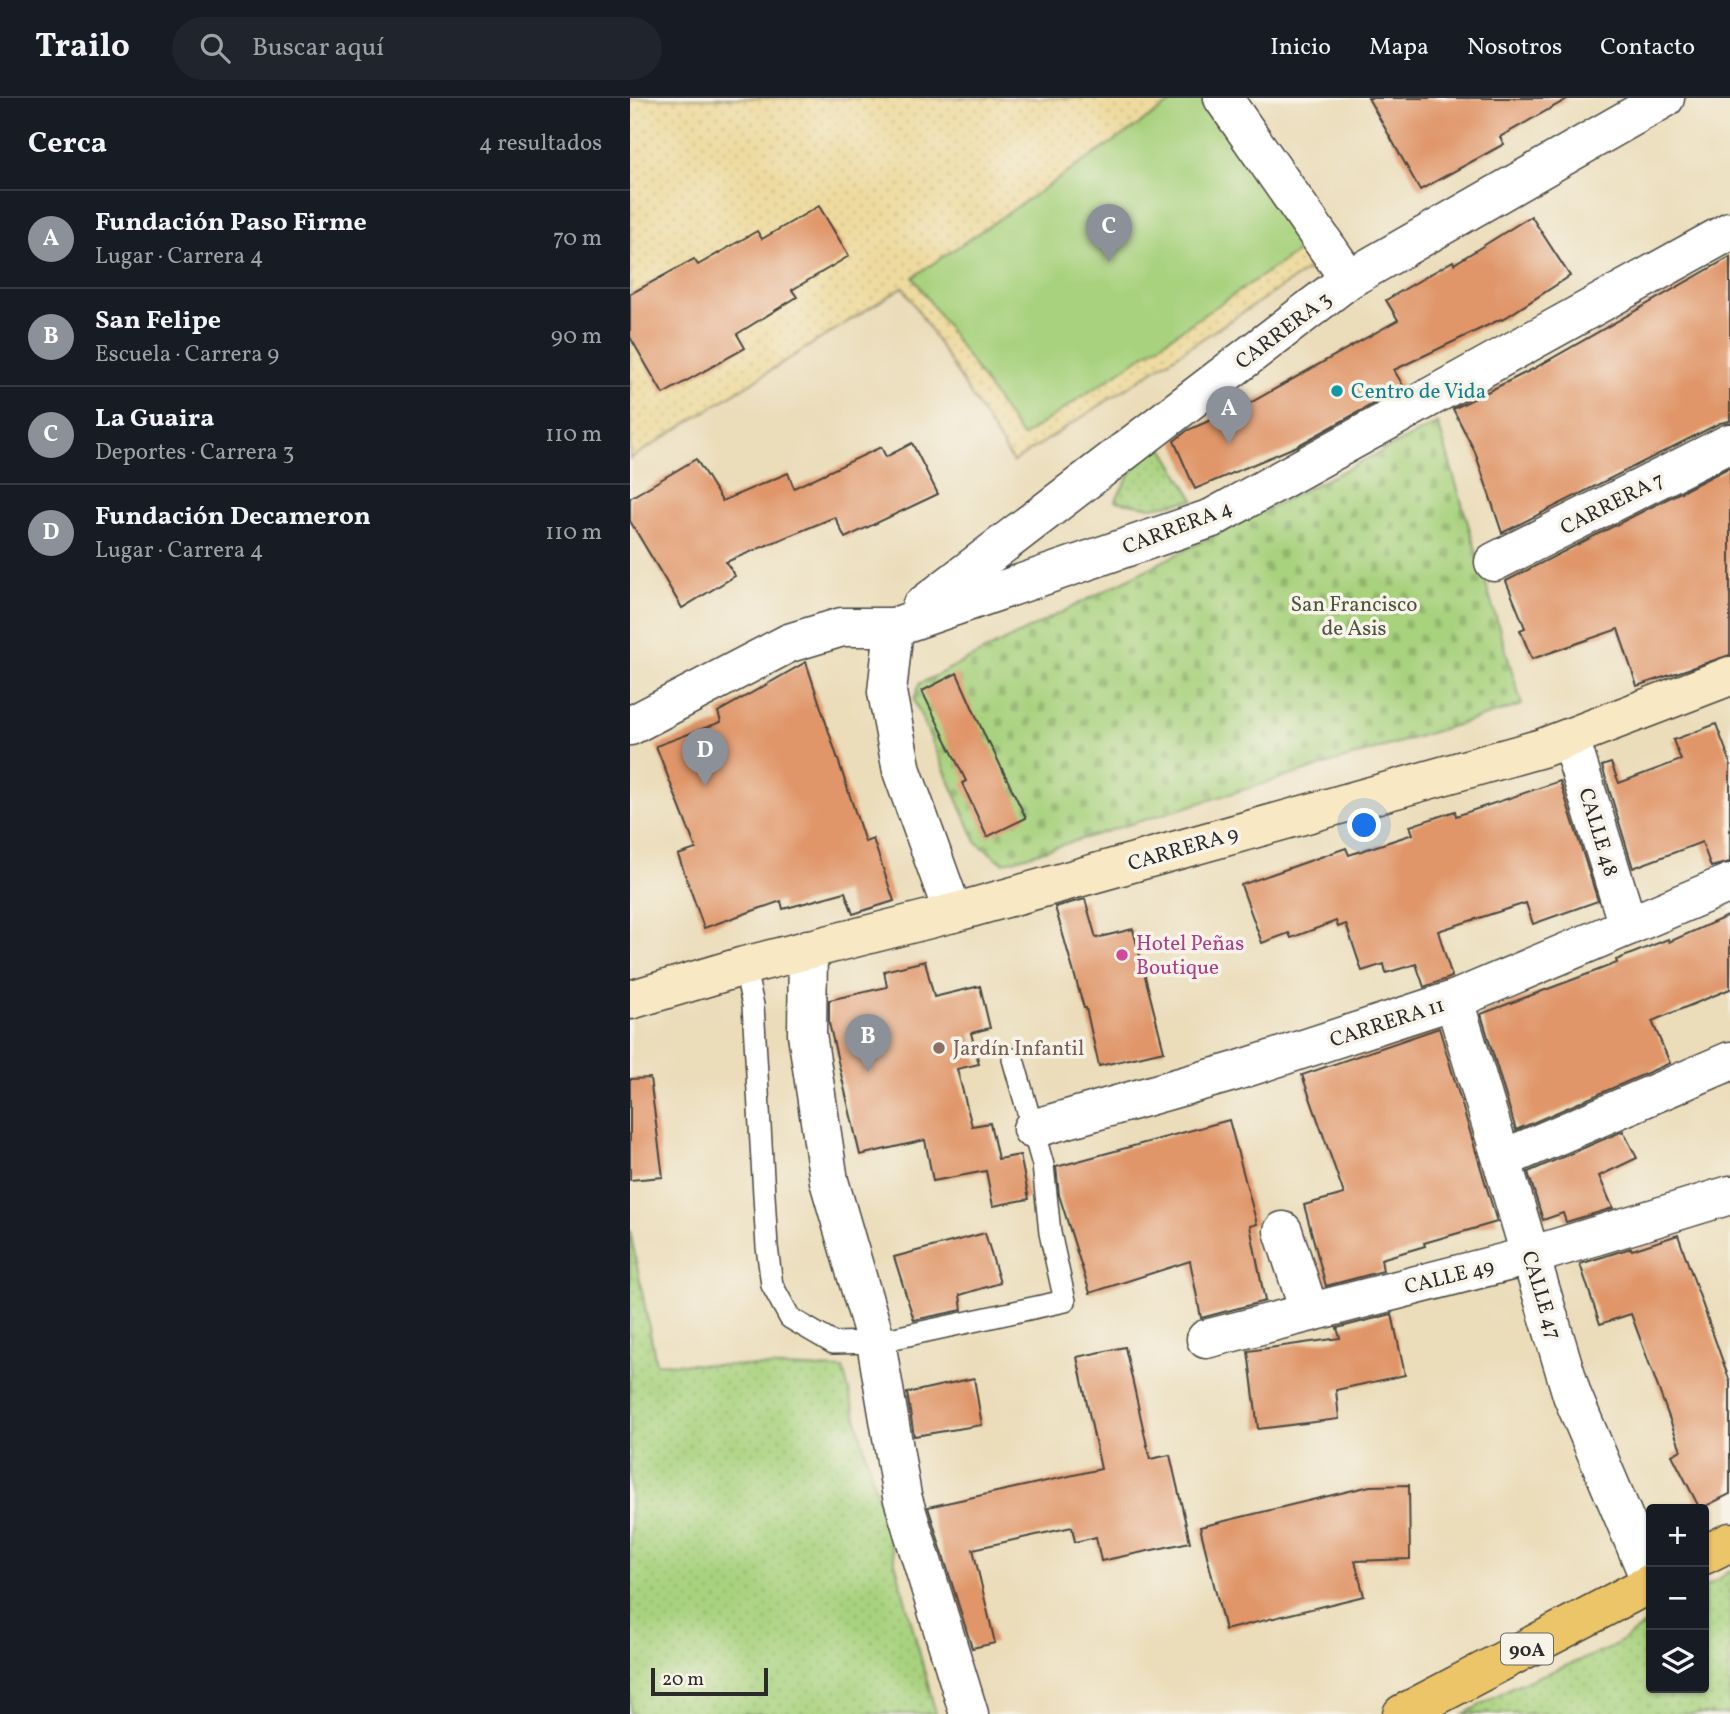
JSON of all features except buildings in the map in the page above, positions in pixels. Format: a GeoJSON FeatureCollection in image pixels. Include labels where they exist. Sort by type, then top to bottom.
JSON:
{"type":"FeatureCollection","features":[{"type":"Feature","properties":{"kind":"highway"},"geometry":{"type":"LineString","coordinates":[[1709,1552],[1730,1542]]}},
{"type":"Feature","properties":{"kind":"highway","name":"90A"},"geometry":{"type":"LineString","coordinates":[[1402,1714],[1646,1586]]}},
{"type":"Feature","properties":{"kind":"street"},"geometry":{"type":"LineString","coordinates":[[1223,98],[1349,279]]}},
{"type":"Feature","properties":{"kind":"street","name":"CARRERA 3"},"geometry":{"type":"LineString","coordinates":[[894,627],[1349,279],[1665,98]]}},
{"type":"Feature","properties":{"kind":"street","name":"CARRERA 4"},"geometry":{"type":"LineString","coordinates":[[630,726],[789,642],[842,627],[894,627],[1212,518],[1730,231]]}},
{"type":"Feature","properties":{"kind":"street","name":"CARRERA 7"},"geometry":{"type":"LineString","coordinates":[[1493,562],[1730,443]]}},
{"type":"Feature","properties":{"kind":"street"},"geometry":{"type":"LineString","coordinates":[[894,627],[887,692],[902,771],[953,913]]}},
{"type":"Feature","properties":{"kind":"street","name":"CARRERA 9"},"geometry":{"type":"LineString","coordinates":[[630,1000],[808,948],[953,913],[1542,748],[1730,676]]}},
{"type":"Feature","properties":{"kind":"street","name":"CALLE 48"},"geometry":{"type":"LineString","coordinates":[[1570,738],[1628,926]]}},
{"type":"Feature","properties":{"kind":"street","name":"CARRERA 11"},"geometry":{"type":"LineString","coordinates":[[1032,1129],[1233,1072],[1454,1000],[1730,883]]}},
{"type":"Feature","properties":{"kind":"street"},"geometry":{"type":"LineString","coordinates":[[808,948],[807,1034],[829,1181],[876,1342],[902,1496],[969,1714]]}},
{"type":"Feature","properties":{"kind":"street","name":"CALLE 47"},"geometry":{"type":"LineString","coordinates":[[1454,1000],[1573,1395],[1646,1571]]}},
{"type":"Feature","properties":{"kind":"street"},"geometry":{"type":"LineString","coordinates":[[1503,1159],[1730,1061]]}},
{"type":"Feature","properties":{"kind":"street","name":"CALLE 49"},"geometry":{"type":"LineString","coordinates":[[1206,1339],[1530,1255],[1730,1195]]}},
{"type":"Feature","properties":{"kind":"street"},"geometry":{"type":"LineString","coordinates":[[1283,1231],[1309,1311]]}},
{"type":"Feature","properties":{"kind":"lane"},"geometry":{"type":"LineString","coordinates":[[744,966],[753,1005],[767,1247],[772,1285],[790,1318],[833,1343],[876,1342],[1065,1301],[1050,1233],[1042,1165],[1013,1059]]}},
{"type":"Feature","properties":{"kind":"green space"},"geometry":{"type":"Polygon","coordinates":[[[1178,98],[1205,98],[1306,246],[1022,437],[913,277],[1178,98]]]}},
{"type":"Feature","properties":{"kind":"green space","name":"San Francisco de Asis"},"geometry":{"type":"Polygon","coordinates":[[[1438,423],[1522,705],[1003,863],[976,842],[914,700],[919,684],[1438,423]]]}},
{"type":"Feature","properties":{"kind":"green space"},"geometry":{"type":"Polygon","coordinates":[[[1159,441],[1194,500],[1151,507],[1115,501],[1131,472],[1159,441]]]}},
{"type":"Feature","properties":{"kind":"green space"},"geometry":{"type":"Polygon","coordinates":[[[630,1230],[656,1363],[843,1369],[936,1714],[630,1714],[630,1230]]]}},
{"type":"Feature","properties":{"kind":"green space"},"geometry":{"type":"Polygon","coordinates":[[[1730,1571],[1730,1714],[1464,1714],[1512,1687],[1611,1648],[1646,1624],[1646,1693],[1709,1693],[1709,1585],[1730,1571]]]}},
{"type":"Feature","properties":{"kind":"sand"},"geometry":{"type":"Polygon","coordinates":[[[630,98],[1233,98],[1340,249],[1013,462],[903,287],[630,459],[630,98]]]}},
{"type":"Feature","properties":{"kind":"place","name":"La Guaira"},"geometry":{"type":"Point","coordinates":[1109,262]}},
{"type":"Feature","properties":{"kind":"place","name":"Centro de Vida"},"geometry":{"type":"Point","coordinates":[1337,391]}},
{"type":"Feature","properties":{"kind":"place","name":"Fundación Paso Firme"},"geometry":{"type":"Point","coordinates":[1229,444]}},
{"type":"Feature","properties":{"kind":"place","name":"Fundación Decameron"},"geometry":{"type":"Point","coordinates":[705,786]}},
{"type":"Feature","properties":{"kind":"place","name":"Hotel Peñas Boutique"},"geometry":{"type":"Point","coordinates":[1122,955]}},
{"type":"Feature","properties":{"kind":"place","name":"Jardín Infantil"},"geometry":{"type":"Point","coordinates":[939,1048]}},
{"type":"Feature","properties":{"kind":"place","name":"San Felipe"},"geometry":{"type":"Point","coordinates":[868,1072]}}]}
